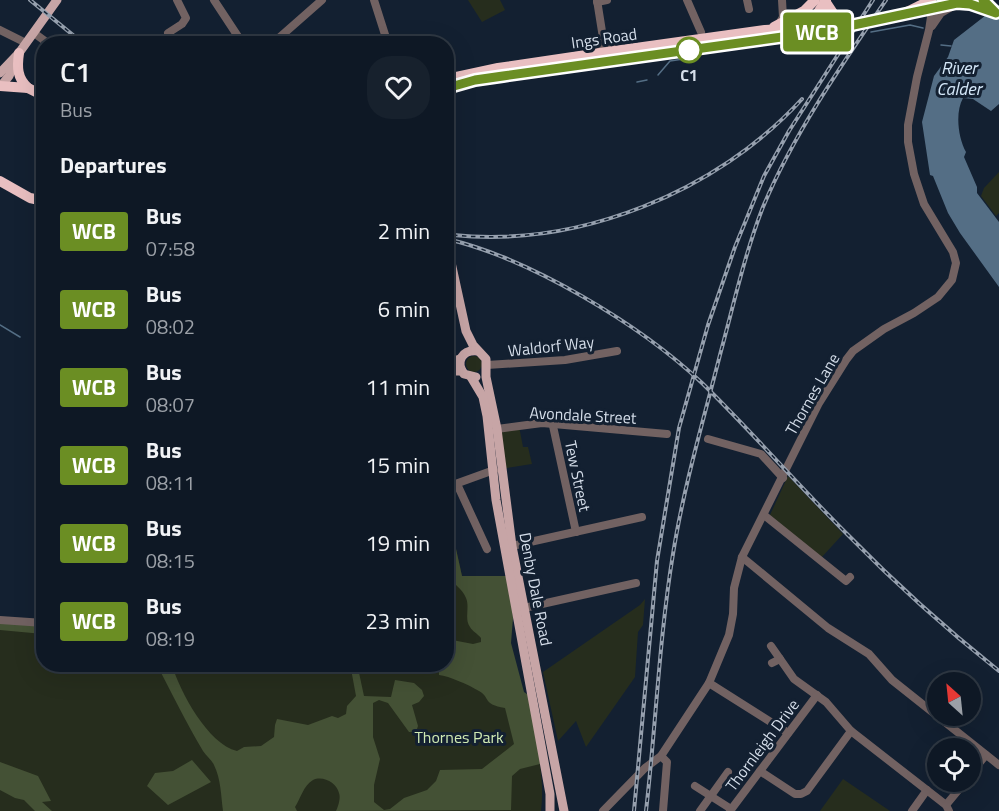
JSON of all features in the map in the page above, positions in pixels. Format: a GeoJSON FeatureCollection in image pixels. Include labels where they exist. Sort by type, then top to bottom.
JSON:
{"type":"FeatureCollection","features":[{"type":"Feature","properties":{"kind":"highway","name":"Ings Road"},"geometry":{"type":"LineString","coordinates":[[765,30],[777,26],[822,0]]}},
{"type":"Feature","properties":{"kind":"highway"},"geometry":{"type":"LineString","coordinates":[[809,31],[822,0],[831,11],[850,25]]}},
{"type":"Feature","properties":{"kind":"highway","name":"Ings Road"},"geometry":{"type":"LineString","coordinates":[[454,86],[475,80],[585,66],[833,28],[905,13],[932,2]]}},
{"type":"Feature","properties":{"kind":"highway"},"geometry":{"type":"LineString","coordinates":[[905,13],[918,11],[932,2],[963,3],[991,10]]}},
{"type":"Feature","properties":{"kind":"highway","name":"Ings Road"},"geometry":{"type":"LineString","coordinates":[[454,77],[498,68],[559,60],[602,47],[765,30],[809,31]]}},
{"type":"Feature","properties":{"kind":"highway"},"geometry":{"type":"LineString","coordinates":[[559,60],[577,61],[585,66],[602,47]]}},
{"type":"Feature","properties":{"kind":"highway"},"geometry":{"type":"LineString","coordinates":[[19,53],[18,74],[23,83],[36,92]]}},
{"type":"Feature","properties":{"kind":"highway"},"geometry":{"type":"LineString","coordinates":[[0,86],[28,88]]}},
{"type":"Feature","properties":{"kind":"highway"},"geometry":{"type":"LineString","coordinates":[[0,181],[36,199]]}},
{"type":"Feature","properties":{"kind":"main road"},"geometry":{"type":"LineString","coordinates":[[0,73],[19,53],[57,0]]}},
{"type":"Feature","properties":{"kind":"main road"},"geometry":{"type":"LineString","coordinates":[[0,86],[9,76],[19,53]]}},
{"type":"Feature","properties":{"kind":"main road"},"geometry":{"type":"LineString","coordinates":[[454,276],[466,331],[478,351],[485,357],[486,368],[479,376],[471,377],[462,372],[454,371]]}},
{"type":"Feature","properties":{"kind":"main road"},"geometry":{"type":"LineString","coordinates":[[462,372],[466,331]]}},
{"type":"Feature","properties":{"kind":"main road"},"geometry":{"type":"LineString","coordinates":[[454,360],[470,351],[478,351]]}},
{"type":"Feature","properties":{"kind":"main road","name":"Denby Dale Road"},"geometry":{"type":"LineString","coordinates":[[486,368],[497,429],[512,546],[564,811]]}},
{"type":"Feature","properties":{"kind":"main road","name":"Denby Dale Road"},"geometry":{"type":"LineString","coordinates":[[471,377],[483,397],[496,500],[550,794],[550,811]]}},
{"type":"Feature","properties":{"kind":"street"},"geometry":{"type":"LineString","coordinates":[[170,36],[168,33],[182,24],[186,18],[177,0]]}},
{"type":"Feature","properties":{"kind":"street"},"geometry":{"type":"LineString","coordinates":[[214,0],[238,36]]}},
{"type":"Feature","properties":{"kind":"street"},"geometry":{"type":"LineString","coordinates":[[281,36],[322,0]]}},
{"type":"Feature","properties":{"kind":"street"},"geometry":{"type":"LineString","coordinates":[[374,0],[385,36]]}},
{"type":"Feature","properties":{"kind":"street"},"geometry":{"type":"LineString","coordinates":[[602,47],[597,1],[607,0]]}},
{"type":"Feature","properties":{"kind":"street"},"geometry":{"type":"LineString","coordinates":[[687,0],[701,32]]}},
{"type":"Feature","properties":{"kind":"street"},"geometry":{"type":"LineString","coordinates":[[747,0],[748,9]]}},
{"type":"Feature","properties":{"kind":"street"},"geometry":{"type":"LineString","coordinates":[[783,1],[796,10],[804,11]]}},
{"type":"Feature","properties":{"kind":"street"},"geometry":{"type":"LineString","coordinates":[[777,26],[783,17],[783,1]]}},
{"type":"Feature","properties":{"kind":"street","name":"Thornes Lane"},"geometry":{"type":"LineString","coordinates":[[603,811],[645,768],[661,756],[709,683],[729,635],[734,588],[742,557],[819,403],[853,351],[884,329],[938,297],[946,289],[955,270],[953,252],[924,204],[914,174],[908,142],[908,125],[929,30],[932,2]]}},
{"type":"Feature","properties":{"kind":"street"},"geometry":{"type":"LineString","coordinates":[[929,30],[945,10],[963,3]]}},
{"type":"Feature","properties":{"kind":"street"},"geometry":{"type":"LineString","coordinates":[[918,11],[925,17],[929,30]]}},
{"type":"Feature","properties":{"kind":"street"},"geometry":{"type":"LineString","coordinates":[[0,30],[26,43]]}},
{"type":"Feature","properties":{"kind":"street"},"geometry":{"type":"LineString","coordinates":[[34,33],[38,36]]}},
{"type":"Feature","properties":{"kind":"street","name":"Waldorf Way"},"geometry":{"type":"LineString","coordinates":[[486,368],[565,360],[617,351]]}},
{"type":"Feature","properties":{"kind":"street","name":"Avondale Street"},"geometry":{"type":"LineString","coordinates":[[497,429],[532,424],[667,434]]}},
{"type":"Feature","properties":{"kind":"street","name":"Tew Street"},"geometry":{"type":"LineString","coordinates":[[553,426],[576,532]]}},
{"type":"Feature","properties":{"kind":"street"},"geometry":{"type":"LineString","coordinates":[[708,439],[761,454],[783,478]]}},
{"type":"Feature","properties":{"kind":"street"},"geometry":{"type":"LineString","coordinates":[[454,485],[494,470]]}},
{"type":"Feature","properties":{"kind":"street"},"geometry":{"type":"LineString","coordinates":[[457,484],[476,512],[476,532],[484,546]]}},
{"type":"Feature","properties":{"kind":"street"},"geometry":{"type":"LineString","coordinates":[[764,515],[846,581],[850,577]]}},
{"type":"Feature","properties":{"kind":"street"},"geometry":{"type":"LineString","coordinates":[[512,546],[642,517]]}},
{"type":"Feature","properties":{"kind":"street"},"geometry":{"type":"LineString","coordinates":[[742,557],[828,628],[862,649],[892,680],[999,765]]}},
{"type":"Feature","properties":{"kind":"street"},"geometry":{"type":"LineString","coordinates":[[524,608],[636,583]]}},
{"type":"Feature","properties":{"kind":"street"},"geometry":{"type":"LineString","coordinates":[[0,620],[36,622]]}},
{"type":"Feature","properties":{"kind":"street"},"geometry":{"type":"LineString","coordinates":[[771,646],[794,679],[817,695],[851,731],[927,790],[912,811]]}},
{"type":"Feature","properties":{"kind":"street"},"geometry":{"type":"LineString","coordinates":[[772,663],[780,659]]}},
{"type":"Feature","properties":{"kind":"street"},"geometry":{"type":"LineString","coordinates":[[709,683],[788,733]]}},
{"type":"Feature","properties":{"kind":"street","name":"Thornleigh Drive"},"geometry":{"type":"LineString","coordinates":[[729,809],[817,695]]}},
{"type":"Feature","properties":{"kind":"street"},"geometry":{"type":"LineString","coordinates":[[760,771],[795,794],[801,795],[807,791],[851,731]]}},
{"type":"Feature","properties":{"kind":"street"},"geometry":{"type":"LineString","coordinates":[[981,760],[986,754]]}},
{"type":"Feature","properties":{"kind":"street"},"geometry":{"type":"LineString","coordinates":[[661,756],[667,762],[663,811]]}},
{"type":"Feature","properties":{"kind":"street"},"geometry":{"type":"LineString","coordinates":[[700,811],[728,772]]}},
{"type":"Feature","properties":{"kind":"street"},"geometry":{"type":"LineString","coordinates":[[695,786],[729,809]]}},
{"type":"Feature","properties":{"kind":"street"},"geometry":{"type":"LineString","coordinates":[[929,792],[948,808],[958,792]]}},
{"type":"Feature","properties":{"kind":"green space"},"geometry":{"type":"Polygon","coordinates":[[[468,0],[500,0],[505,10],[482,22],[468,0]]]}},
{"type":"Feature","properties":{"kind":"green space"},"geometry":{"type":"Polygon","coordinates":[[[999,172],[999,213],[996,216],[981,196],[984,188],[999,172]]]}},
{"type":"Feature","properties":{"kind":"green space"},"geometry":{"type":"Polygon","coordinates":[[[474,356],[482,364],[474,372],[466,364],[474,356]]]}},
{"type":"Feature","properties":{"kind":"green space"},"geometry":{"type":"Polygon","coordinates":[[[519,426],[523,447],[528,447],[532,464],[501,469],[497,429],[519,426]]]}},
{"type":"Feature","properties":{"kind":"green space"},"geometry":{"type":"Polygon","coordinates":[[[788,476],[843,534],[821,558],[770,515],[788,476]]]}},
{"type":"Feature","properties":{"kind":"green space","name":"Thornes Park"},"geometry":{"type":"Polygon","coordinates":[[[454,540],[462,576],[501,576],[511,644],[539,756],[541,811],[0,811],[0,620],[36,623],[36,672],[454,672],[454,540]]]}},
{"type":"Feature","properties":{"kind":"green space"},"geometry":{"type":"Polygon","coordinates":[[[454,540],[462,576],[510,576],[513,618],[511,643],[524,692],[533,698],[544,763],[520,769],[512,776],[511,810],[336,811],[340,797],[338,789],[329,781],[317,779],[307,785],[302,792],[295,807],[297,811],[223,811],[214,765],[204,753],[161,672],[175,672],[188,702],[206,728],[226,746],[237,751],[244,747],[261,746],[274,737],[277,719],[308,725],[332,716],[338,718],[346,714],[347,706],[356,696],[352,672],[359,672],[364,696],[391,697],[395,680],[414,683],[422,690],[424,696],[412,705],[418,726],[416,732],[409,732],[388,703],[379,700],[373,703],[373,737],[380,759],[374,785],[374,802],[384,810],[390,809],[404,798],[427,790],[436,781],[440,770],[482,769],[514,744],[505,708],[493,705],[483,694],[470,686],[439,675],[439,672],[454,672],[454,640],[473,644],[481,642],[481,638],[468,624],[467,602],[454,583],[454,540]]]}},
{"type":"Feature","properties":{"kind":"green space"},"geometry":{"type":"Polygon","coordinates":[[[645,599],[643,625],[638,632],[635,677],[586,747],[576,721],[558,741],[543,672],[640,605],[645,599]]]}},
{"type":"Feature","properties":{"kind":"green space"},"geometry":{"type":"Polygon","coordinates":[[[0,620],[36,623],[36,633],[0,630],[0,620]]]}},
{"type":"Feature","properties":{"kind":"green space"},"geometry":{"type":"Polygon","coordinates":[[[192,760],[211,782],[168,805],[147,786],[155,773],[173,771],[192,760]]]}},
{"type":"Feature","properties":{"kind":"green space"},"geometry":{"type":"Polygon","coordinates":[[[0,762],[38,776],[51,801],[42,802],[52,811],[35,811],[24,800],[0,790],[0,762]]]}},
{"type":"Feature","properties":{"kind":"green space"},"geometry":{"type":"Polygon","coordinates":[[[843,779],[890,811],[820,811],[843,779]]]}},
{"type":"Feature","properties":{"kind":"water","name":"River Calder"},"geometry":{"type":"Polygon","coordinates":[[[999,5],[999,104],[991,111],[973,99],[963,98],[958,118],[959,132],[966,152],[964,157],[977,187],[977,193],[999,222],[999,287],[960,233],[948,213],[933,176],[930,175],[922,122],[934,76],[948,57],[954,40],[999,5]]]}},
{"type":"Feature","properties":{"kind":"waterway"},"geometry":{"type":"LineString","coordinates":[[871,32],[910,25],[923,28]]}},
{"type":"Feature","properties":{"kind":"waterway"},"geometry":{"type":"LineString","coordinates":[[941,45],[951,46]]}},
{"type":"Feature","properties":{"kind":"waterway"},"geometry":{"type":"LineString","coordinates":[[658,75],[670,61],[690,58]]}},
{"type":"Feature","properties":{"kind":"waterway"},"geometry":{"type":"LineString","coordinates":[[637,82],[647,80]]}},
{"type":"Feature","properties":{"kind":"waterway"},"geometry":{"type":"LineString","coordinates":[[0,325],[20,337]]}},
{"type":"Feature","properties":{"kind":"railway"},"geometry":{"type":"LineString","coordinates":[[30,0],[74,36]]}},
{"type":"Feature","properties":{"kind":"railway"},"geometry":{"type":"LineString","coordinates":[[634,811],[657,561],[679,428],[708,325],[735,247],[764,176],[789,131],[873,0]]}},
{"type":"Feature","properties":{"kind":"railway"},"geometry":{"type":"LineString","coordinates":[[646,811],[664,618],[678,528],[695,452],[745,260],[763,207],[789,153],[836,75],[886,0]]}},
{"type":"Feature","properties":{"kind":"railway"},"geometry":{"type":"LineString","coordinates":[[454,235],[501,237],[549,232],[596,222],[643,207],[687,186],[729,161],[768,132],[802,99]]}},
{"type":"Feature","properties":{"kind":"railway"},"geometry":{"type":"LineString","coordinates":[[454,241],[513,261],[582,296],[616,317],[677,361],[721,402],[884,570],[940,622],[999,671]]}},
{"type":"Feature","properties":{"kind":"bus line","name":"WCB"},"geometry":{"type":"LineString","coordinates":[[454,86],[475,80],[825,31],[957,3],[978,6],[996,13],[983,0]]}},
{"type":"Feature","properties":{"kind":"place","name":"C1"},"geometry":{"type":"Point","coordinates":[689,50]}}]}
